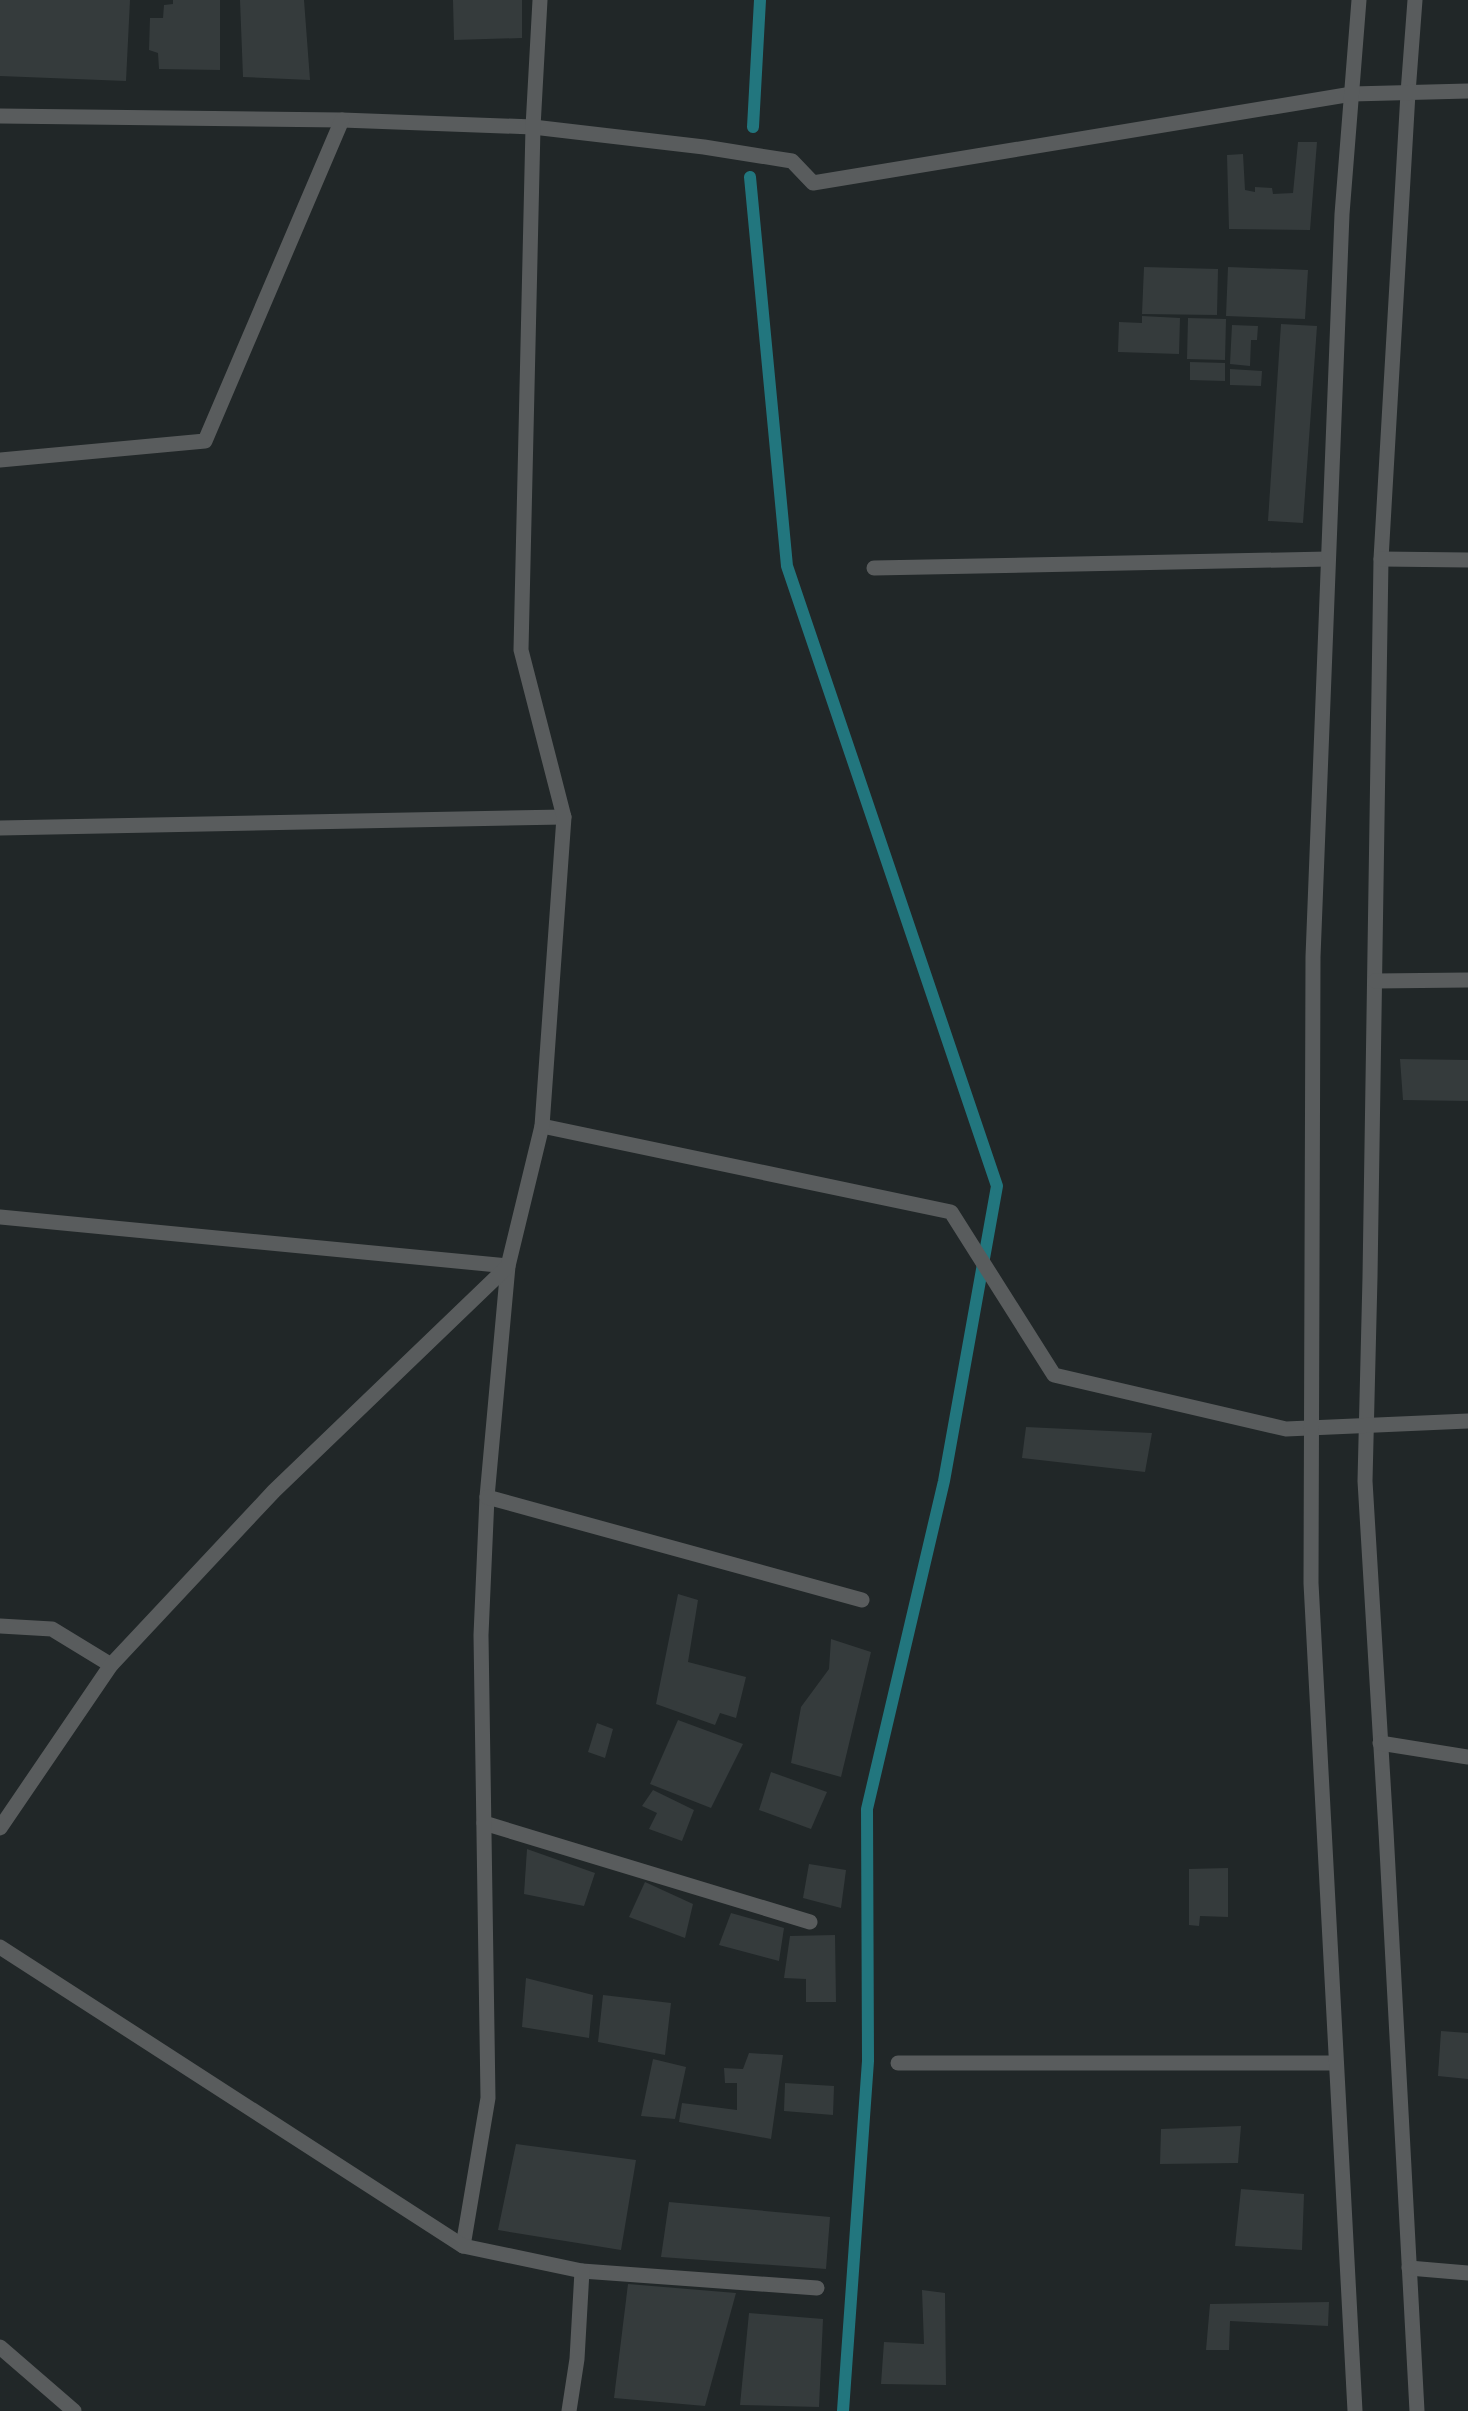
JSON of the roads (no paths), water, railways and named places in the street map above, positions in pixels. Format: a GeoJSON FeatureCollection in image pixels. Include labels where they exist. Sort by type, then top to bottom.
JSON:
{"type":"FeatureCollection","features":[{"type":"Feature","properties":{"kind":"street"},"geometry":{"type":"LineString","coordinates":[[463,2246],[488,2098],[481,1635],[488,1497],[508,1266],[542,1126],[564,817],[521,650],[533,127],[540,0]]}},
{"type":"Feature","properties":{"kind":"street"},"geometry":{"type":"LineString","coordinates":[[1355,2411],[1311,1583],[1311,1428],[1313,957],[1342,214],[1359,0]]}},
{"type":"Feature","properties":{"kind":"street"},"geometry":{"type":"LineString","coordinates":[[1415,0],[1381,559],[1365,1481],[1416,2411]]}},
{"type":"Feature","properties":{"kind":"street"},"geometry":{"type":"LineString","coordinates":[[0,117],[342,120],[533,127],[704,147],[792,161],[813,183],[1352,94],[1468,91]]}},
{"type":"Feature","properties":{"kind":"street"},"geometry":{"type":"LineString","coordinates":[[0,460],[205,441],[342,120]]}},
{"type":"Feature","properties":{"kind":"street"},"geometry":{"type":"LineString","coordinates":[[1381,559],[1468,560]]}},
{"type":"Feature","properties":{"kind":"street"},"geometry":{"type":"LineString","coordinates":[[874,568],[1328,560]]}},
{"type":"Feature","properties":{"kind":"street"},"geometry":{"type":"LineString","coordinates":[[0,828],[564,817]]}},
{"type":"Feature","properties":{"kind":"street"},"geometry":{"type":"LineString","coordinates":[[1375,981],[1468,980]]}},
{"type":"Feature","properties":{"kind":"street"},"geometry":{"type":"LineString","coordinates":[[542,1126],[951,1212],[1054,1375],[1286,1429],[1468,1421]]}},
{"type":"Feature","properties":{"kind":"street"},"geometry":{"type":"LineString","coordinates":[[0,1217],[508,1266]]}},
{"type":"Feature","properties":{"kind":"street"},"geometry":{"type":"LineString","coordinates":[[0,1828],[111,1665],[274,1491],[508,1266]]}},
{"type":"Feature","properties":{"kind":"street"},"geometry":{"type":"LineString","coordinates":[[488,1497],[862,1600]]}},
{"type":"Feature","properties":{"kind":"street"},"geometry":{"type":"LineString","coordinates":[[0,1626],[52,1629],[111,1665]]}},
{"type":"Feature","properties":{"kind":"street"},"geometry":{"type":"LineString","coordinates":[[1380,1743],[1468,1757]]}},
{"type":"Feature","properties":{"kind":"street"},"geometry":{"type":"LineString","coordinates":[[484,1823],[810,1922]]}},
{"type":"Feature","properties":{"kind":"street"},"geometry":{"type":"LineString","coordinates":[[0,1947],[463,2246],[582,2271],[817,2288]]}},
{"type":"Feature","properties":{"kind":"street"},"geometry":{"type":"LineString","coordinates":[[898,2063],[1336,2063]]}},
{"type":"Feature","properties":{"kind":"street"},"geometry":{"type":"LineString","coordinates":[[1409,2268],[1468,2273]]}},
{"type":"Feature","properties":{"kind":"street"},"geometry":{"type":"LineString","coordinates":[[568,2411],[577,2359],[582,2271]]}},
{"type":"Feature","properties":{"kind":"street"},"geometry":{"type":"LineString","coordinates":[[0,2347],[74,2411]]}},
{"type":"Feature","properties":{"kind":"waterway"},"geometry":{"type":"LineString","coordinates":[[753,127],[760,0]]}},
{"type":"Feature","properties":{"kind":"waterway"},"geometry":{"type":"LineString","coordinates":[[750,177],[787,566],[997,1186],[944,1481],[867,1809],[868,2061],[843,2411]]}}]}
